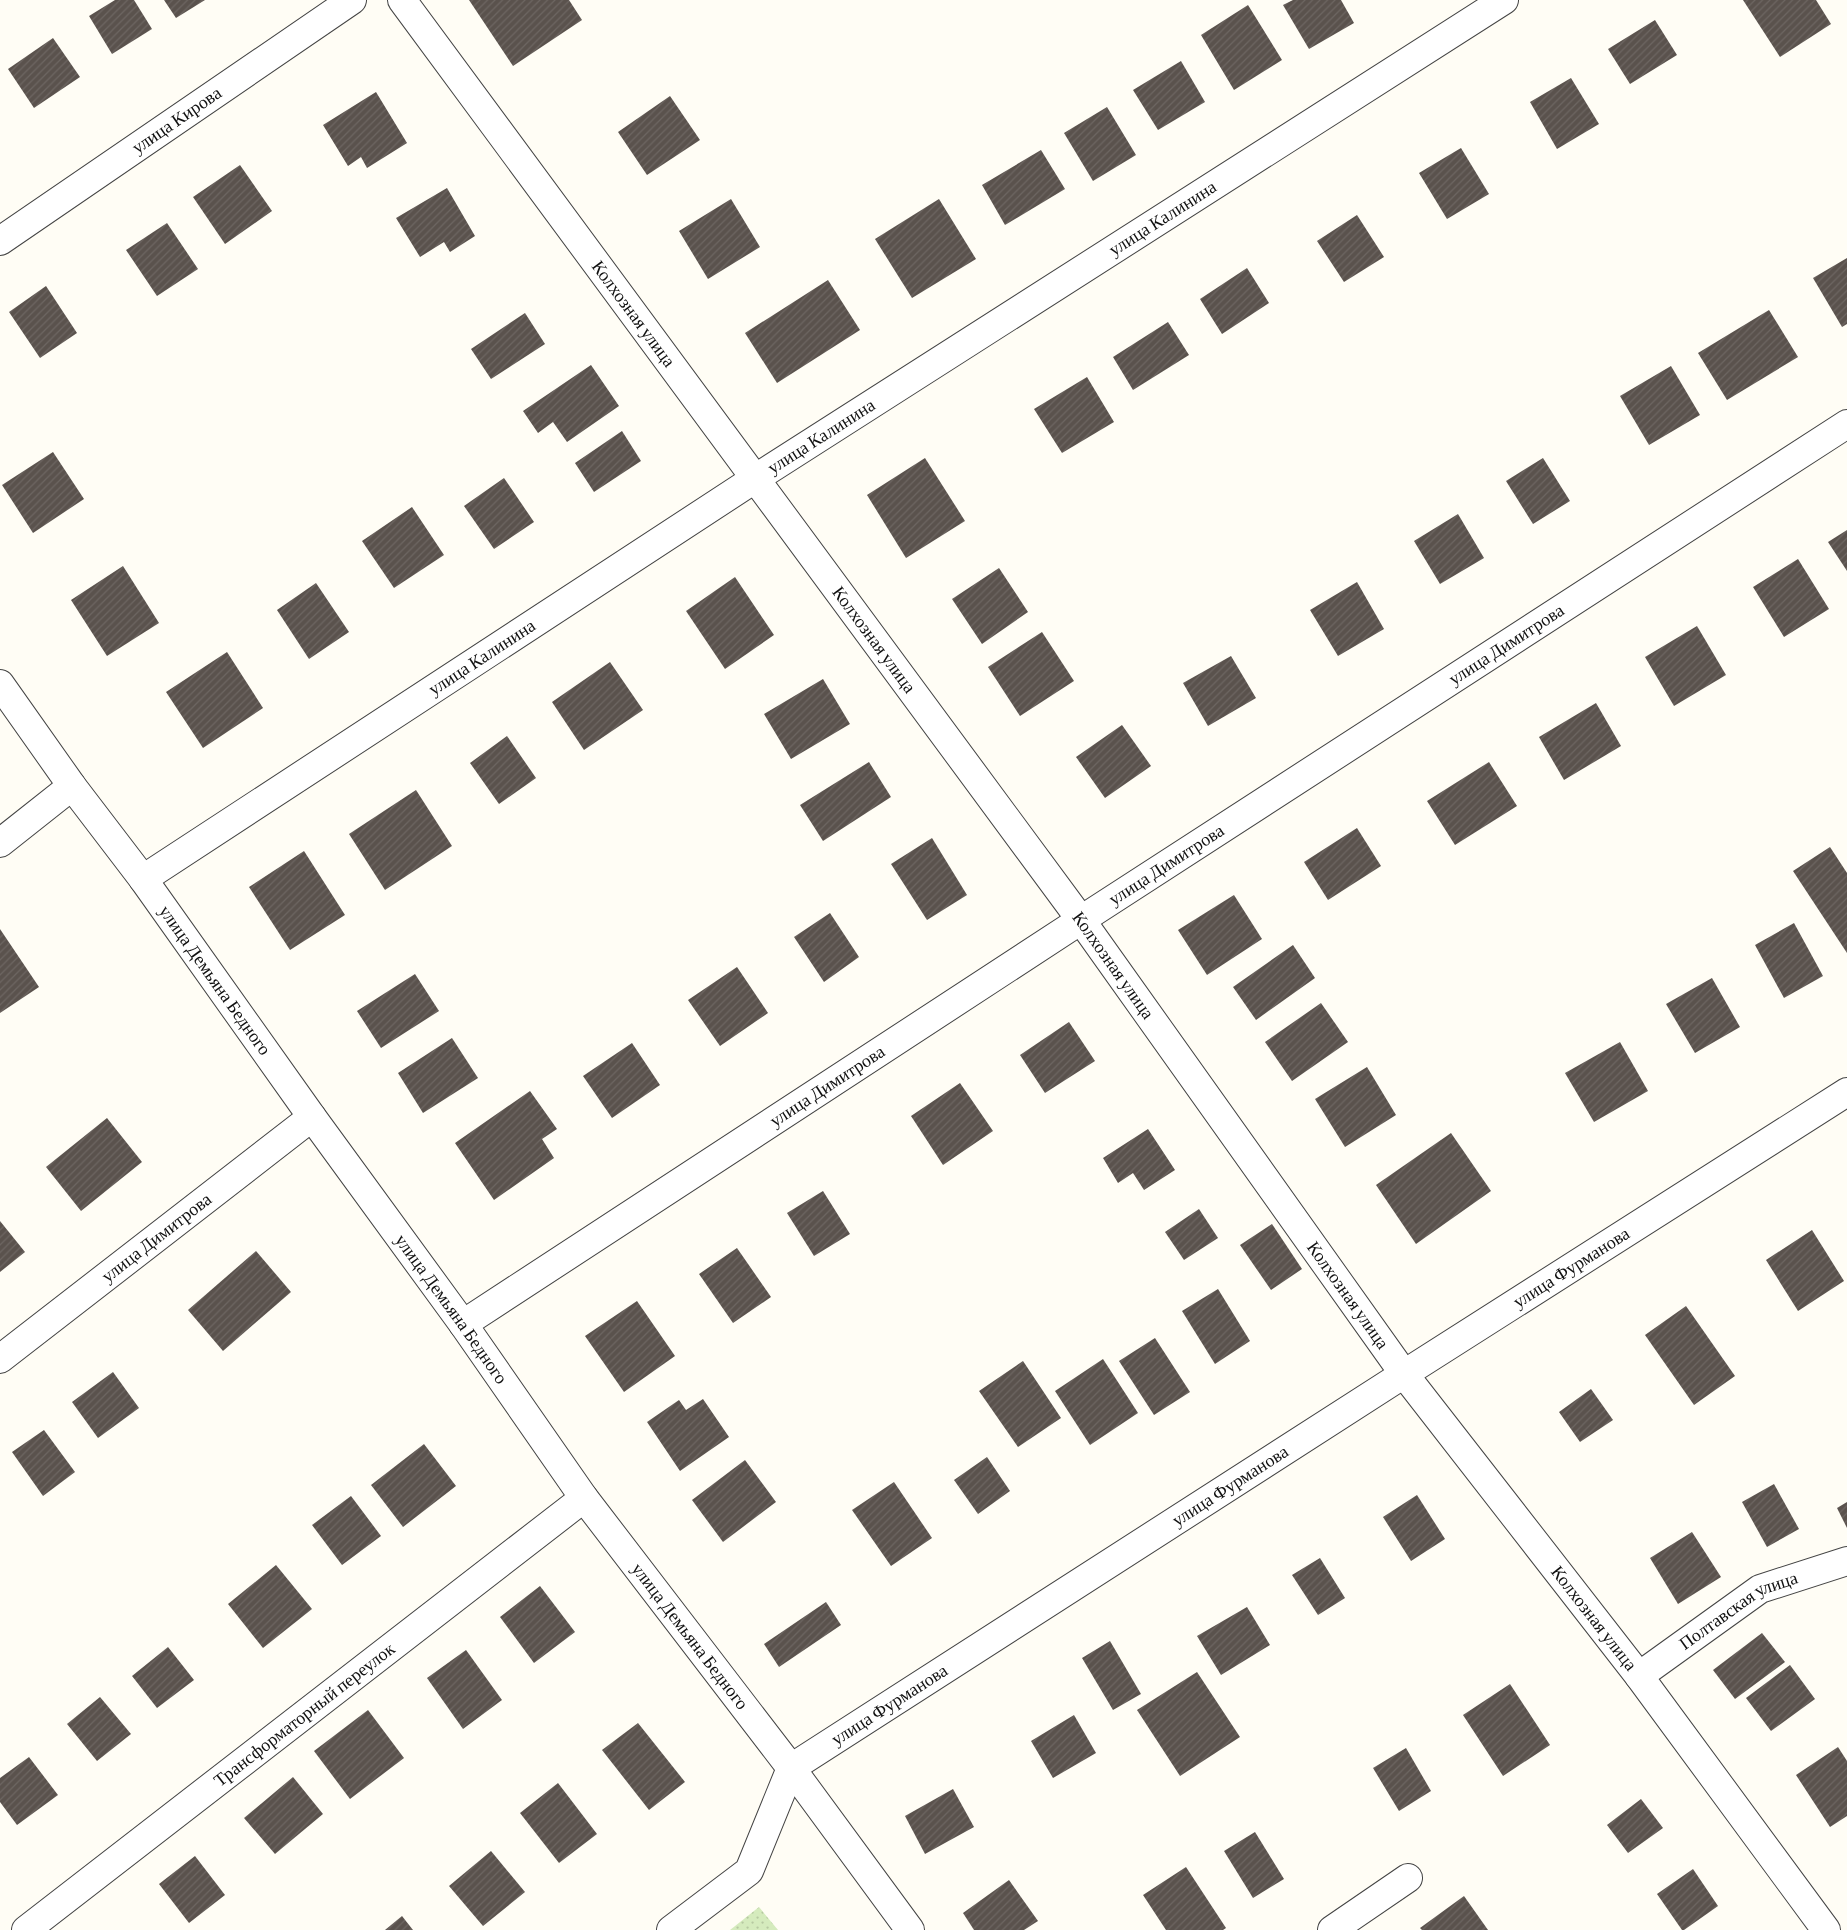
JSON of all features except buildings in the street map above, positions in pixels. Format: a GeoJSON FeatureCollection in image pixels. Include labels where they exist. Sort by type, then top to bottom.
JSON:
{"type":"FeatureCollection","features":[{"type":"Feature","properties":{"kind":"street","name":"улица Кирова"},"geometry":{"type":"LineString","coordinates":[[0,241],[352,0]]}},
{"type":"Feature","properties":{"kind":"street","name":"Колхозная улица"},"geometry":{"type":"LineString","coordinates":[[402,0],[1081,920],[1404,1374],[1639,1676],[1826,1930]]}},
{"type":"Feature","properties":{"kind":"street","name":"улица Калинина"},"geometry":{"type":"LineString","coordinates":[[143,879],[756,478],[1504,0]]}},
{"type":"Feature","properties":{"kind":"street","name":"улица Димитрова"},"geometry":{"type":"LineString","coordinates":[[463,1324],[1081,920],[1847,424]]}},
{"type":"Feature","properties":{"kind":"street","name":"улица Демьяна Бедного"},"geometry":{"type":"LineString","coordinates":[[0,684],[72,786],[143,879],[312,1118],[463,1324],[584,1498],[791,1768],[910,1930]]}},
{"type":"Feature","properties":{"kind":"street"},"geometry":{"type":"LineString","coordinates":[[0,843],[72,786]]}},
{"type":"Feature","properties":{"kind":"street","name":"улица Фурманова"},"geometry":{"type":"LineString","coordinates":[[791,1768],[1847,1092]]}},
{"type":"Feature","properties":{"kind":"street","name":"улица Димитрова"},"geometry":{"type":"LineString","coordinates":[[0,1359],[312,1118]]}},
{"type":"Feature","properties":{"kind":"street","name":"Трансформаторный переулок"},"geometry":{"type":"LineString","coordinates":[[26,1930],[584,1498]]}},
{"type":"Feature","properties":{"kind":"street","name":"Полтавская улица"},"geometry":{"type":"LineString","coordinates":[[1639,1676],[1760,1589],[1847,1561]]}},
{"type":"Feature","properties":{"kind":"street"},"geometry":{"type":"LineString","coordinates":[[671,1930],[749,1871],[791,1768]]}},
{"type":"Feature","properties":{"kind":"street"},"geometry":{"type":"LineString","coordinates":[[1332,1930],[1408,1878]]}},
{"type":"Feature","properties":{"kind":"green space"},"geometry":{"type":"Polygon","coordinates":[[[759,1907],[778,1930],[730,1930],[759,1907]]]}}]}
